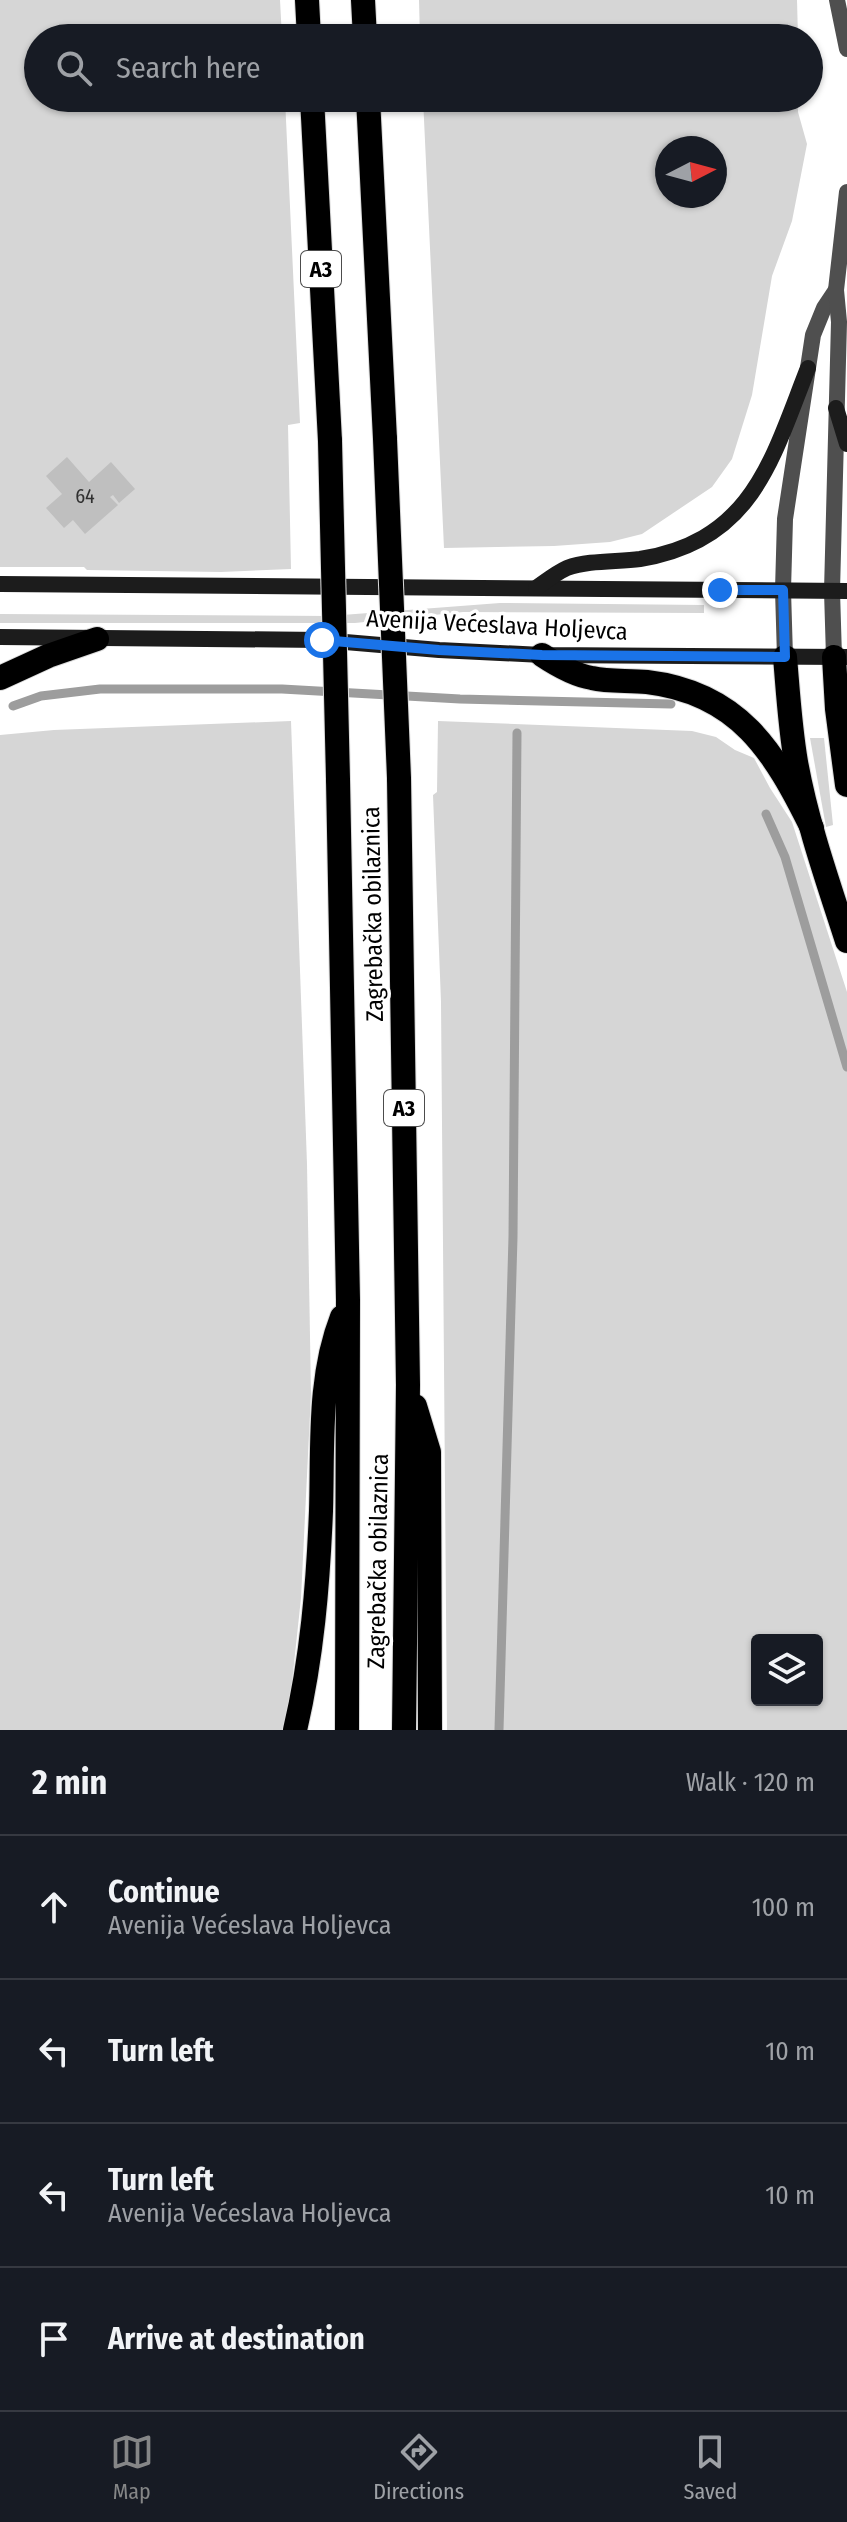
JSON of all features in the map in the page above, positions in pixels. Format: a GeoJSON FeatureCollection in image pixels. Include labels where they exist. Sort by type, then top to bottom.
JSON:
{"type":"FeatureCollection","features":[{"type":"Feature","properties":{"kind":"highway"},"geometry":{"type":"LineString","coordinates":[[307,0],[308,24]]}},
{"type":"Feature","properties":{"kind":"highway"},"geometry":{"type":"LineString","coordinates":[[363,0],[364,24]]}},
{"type":"Feature","properties":{"kind":"highway","name":"Zagrebačka obilaznica"},"geometry":{"type":"LineString","coordinates":[[313,112],[330,441],[338,779],[348,1300],[347,1730]]}},
{"type":"Feature","properties":{"kind":"highway","name":"Zagrebačka obilaznica"},"geometry":{"type":"LineString","coordinates":[[369,112],[399,778],[408,1385],[404,1730]]}},
{"type":"Feature","properties":{"kind":"highway"},"geometry":{"type":"LineString","coordinates":[[0,678],[48,656],[97,639]]}},
{"type":"Feature","properties":{"kind":"highway"},"geometry":{"type":"LineString","coordinates":[[542,655],[561,667],[592,678],[670,685],[700,695],[726,709],[769,750],[787,777],[812,828]]}},
{"type":"Feature","properties":{"kind":"highway"},"geometry":{"type":"LineString","coordinates":[[785,657],[796,763],[812,828],[847,941]]}},
{"type":"Feature","properties":{"kind":"highway"},"geometry":{"type":"LineString","coordinates":[[840,657],[837,709],[847,785]]}},
{"type":"Feature","properties":{"kind":"highway"},"geometry":{"type":"LineString","coordinates":[[295,1730],[305,1689],[314,1618],[321,1523],[325,1373],[334,1336],[348,1300]]}},
{"type":"Feature","properties":{"kind":"highway"},"geometry":{"type":"LineString","coordinates":[[408,1385],[429,1452],[430,1730]]}},
{"type":"Feature","properties":{"kind":"main road"},"geometry":{"type":"LineString","coordinates":[[536,588],[567,568],[646,558],[671,551],[705,536],[730,519],[754,493],[770,464],[808,368]]}},
{"type":"Feature","properties":{"kind":"main road"},"geometry":{"type":"LineString","coordinates":[[836,408],[847,444]]}},
{"type":"Feature","properties":{"kind":"main road","name":"Avenija Većeslava Holjevca"},"geometry":{"type":"LineString","coordinates":[[0,584],[839,591]]}},
{"type":"Feature","properties":{"kind":"main road","name":"Avenija Većeslava Holjevca"},"geometry":{"type":"LineString","coordinates":[[0,637],[322,640],[542,655],[840,657]]}},
{"type":"Feature","properties":{"kind":"street"},"geometry":{"type":"LineString","coordinates":[[837,0],[847,49]]}},
{"type":"Feature","properties":{"kind":"street"},"geometry":{"type":"LineString","coordinates":[[840,657],[836,408],[839,322],[836,290],[847,192]]}},
{"type":"Feature","properties":{"kind":"street"},"geometry":{"type":"LineString","coordinates":[[785,657],[785,519],[813,335],[824,308],[836,290]]}},
{"type":"Feature","properties":{"kind":"shaded area"},"geometry":{"type":"Polygon","coordinates":[[[0,0],[280,0],[281,24],[24,24],[24,112],[286,112],[300,423],[288,425],[291,569],[221,572],[0,567],[0,0]]]}},
{"type":"Feature","properties":{"kind":"shaded area"},"geometry":{"type":"Polygon","coordinates":[[[419,0],[797,0],[798,24],[420,24],[419,0]]]}},
{"type":"Feature","properties":{"kind":"shaded area"},"geometry":{"type":"Polygon","coordinates":[[[424,112],[798,112],[807,144],[792,221],[772,276],[752,395],[732,459],[712,487],[642,534],[610,542],[444,548],[424,112]]]}},
{"type":"Feature","properties":{"kind":"shaded area"},"geometry":{"type":"Polygon","coordinates":[[[500,603],[704,605],[704,613],[463,612],[355,623],[0,623],[0,614],[329,616],[500,603]]]}},
{"type":"Feature","properties":{"kind":"shaded area"},"geometry":{"type":"Polygon","coordinates":[[[291,721],[307,1164],[311,1394],[301,1598],[290,1701],[282,1730],[0,1730],[0,735],[291,721]]]}},
{"type":"Feature","properties":{"kind":"shaded area"},"geometry":{"type":"Polygon","coordinates":[[[438,721],[692,731],[716,737],[754,758],[792,822],[847,992],[847,1730],[447,1730],[441,1002],[433,795],[437,792],[438,721]]]}},
{"type":"Feature","properties":{"kind":"shaded area"},"geometry":{"type":"Polygon","coordinates":[[[810,738],[824,738],[833,825],[826,827],[810,738]]]}},
{"type":"Feature","properties":{"kind":"building"},"geometry":{"type":"Polygon","coordinates":[[[67,457],[89,482],[111,462],[135,489],[119,503],[113,495],[110,497],[118,505],[85,534],[73,520],[64,528],[46,508],[62,494],[46,476],[67,457]]]}},
{"type":"Feature","properties":{"kind":"waterway"},"geometry":{"type":"LineString","coordinates":[[13,706],[41,696],[100,689],[282,689],[460,699],[671,704]]}},
{"type":"Feature","properties":{"kind":"waterway"},"geometry":{"type":"LineString","coordinates":[[499,1730],[513,1237],[517,733]]}},
{"type":"Feature","properties":{"kind":"waterway"},"geometry":{"type":"LineString","coordinates":[[766,814],[785,857],[847,1067]]}},
{"type":"Feature","properties":{"kind":"route"},"geometry":{"type":"LineString","coordinates":[[322,640],[542,655],[785,657],[783,590],[720,590]]}}]}
